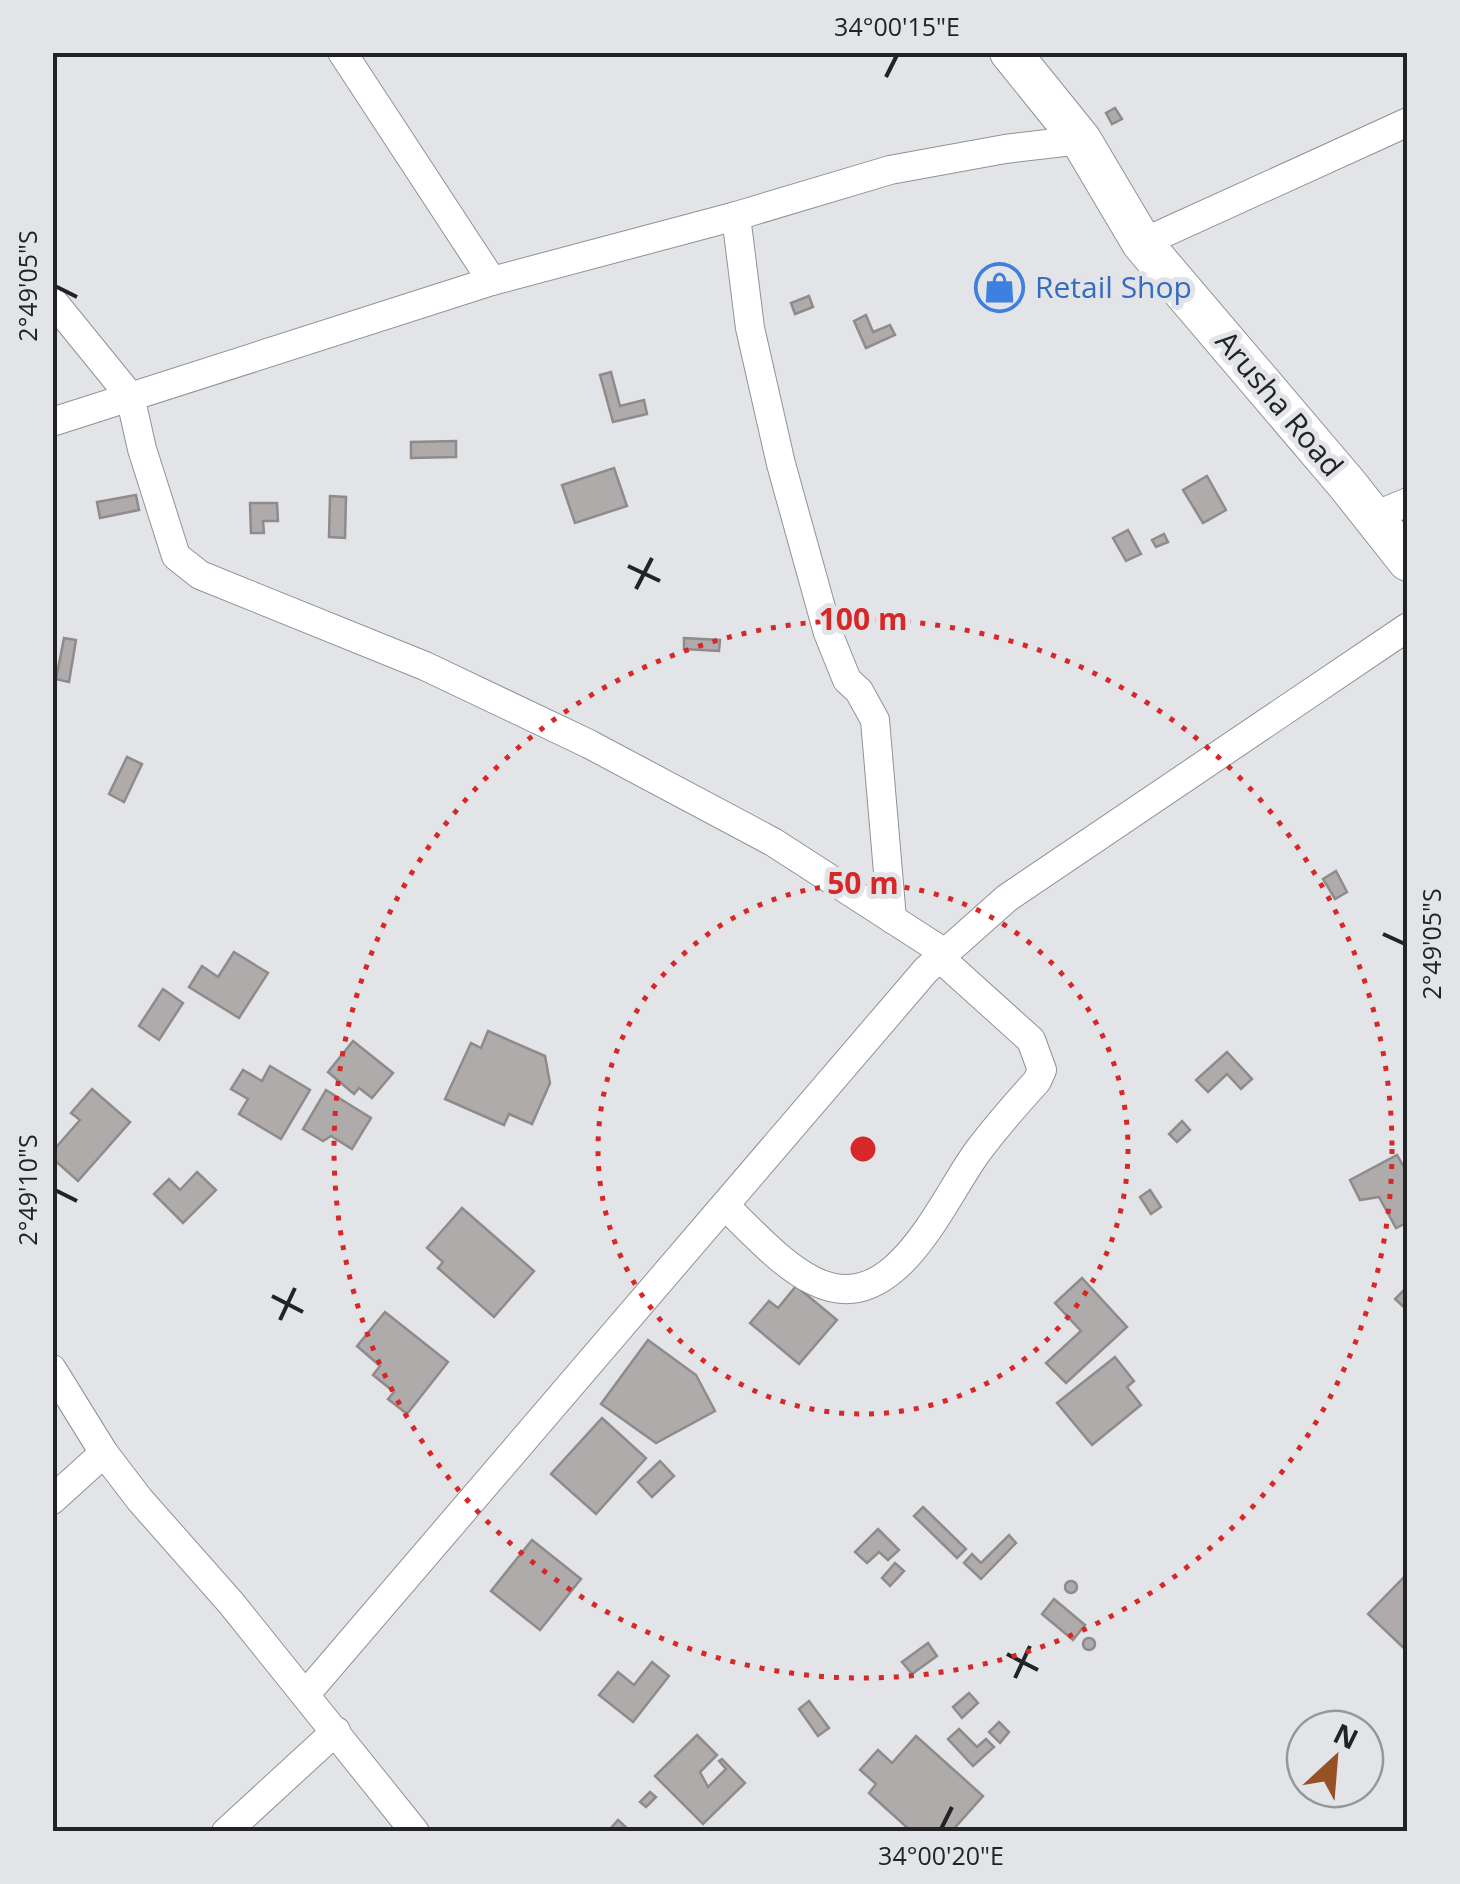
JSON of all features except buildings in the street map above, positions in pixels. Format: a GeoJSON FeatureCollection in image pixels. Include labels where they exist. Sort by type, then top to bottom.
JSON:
{"type":"FeatureCollection","features":[{"type":"Feature","properties":{"kind":"main road","name":"Arusha Road"},"geometry":{"type":"LineString","coordinates":[[1010,52],[1081,140],[1142,243],[1390,509],[1408,561]]}},
{"type":"Feature","properties":{"kind":"street"},"geometry":{"type":"LineString","coordinates":[[342,52],[492,281]]}},
{"type":"Feature","properties":{"kind":"street"},"geometry":{"type":"LineString","coordinates":[[1142,243],[1408,122]]}},
{"type":"Feature","properties":{"kind":"street"},"geometry":{"type":"LineString","coordinates":[[52,422],[492,281],[890,170],[1081,140]]}},
{"type":"Feature","properties":{"kind":"street"},"geometry":{"type":"LineString","coordinates":[[736,216],[750,328],[781,464],[828,633],[846,680],[859,691],[874,720],[892,919]]}},
{"type":"Feature","properties":{"kind":"street"},"geometry":{"type":"LineString","coordinates":[[52,300],[130,396],[142,450],[176,556],[200,575],[426,666],[589,744],[773,842],[943,956],[1031,1040],[1042,1070],[1037,1080],[976,1154],[934,1222],[898,1266],[870,1286],[846,1289],[814,1282],[779,1256],[726,1206]]}},
{"type":"Feature","properties":{"kind":"street"},"geometry":{"type":"LineString","coordinates":[[306,1694],[943,956],[1007,898],[1408,627]]}},
{"type":"Feature","properties":{"kind":"street"},"geometry":{"type":"LineString","coordinates":[[52,1369],[104,1454],[306,1694],[415,1832]]}},
{"type":"Feature","properties":{"kind":"street"},"geometry":{"type":"LineString","coordinates":[[52,1500],[104,1454]]}},
{"type":"Feature","properties":{"kind":"street"},"geometry":{"type":"LineString","coordinates":[[226,1832],[336,1731]]}},
{"type":"Feature","properties":{"kind":"place","name":"Retail Shop"},"geometry":{"type":"Point","coordinates":[1000,288]}}]}
